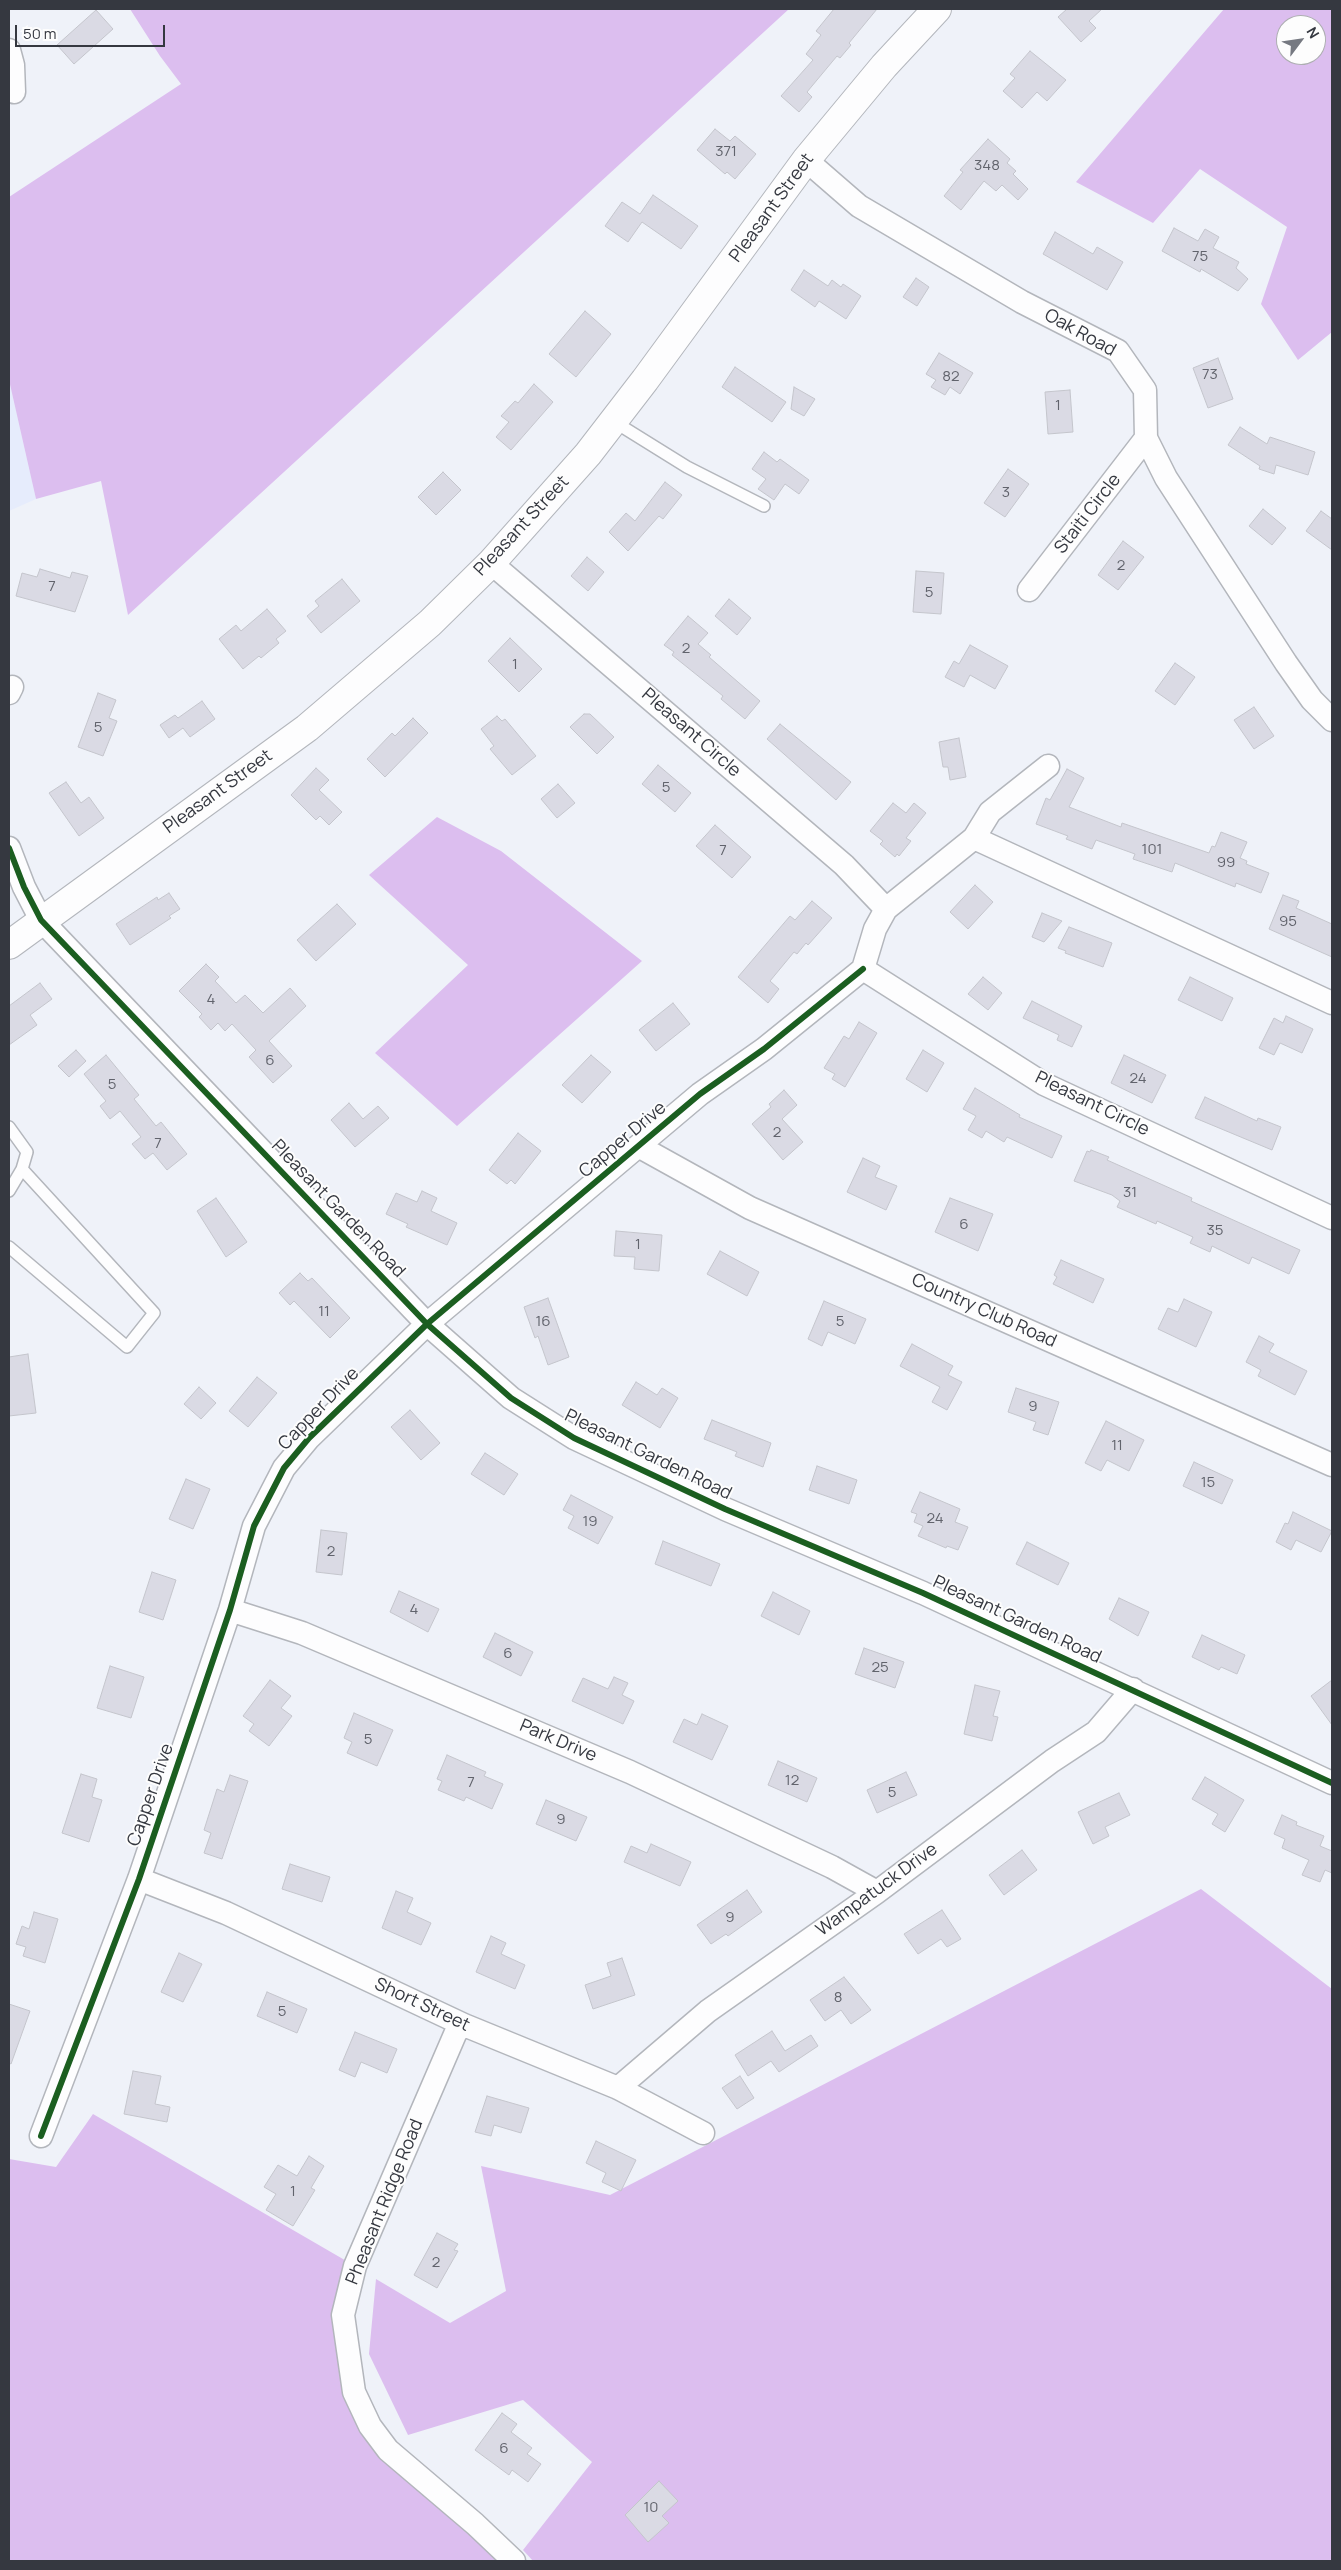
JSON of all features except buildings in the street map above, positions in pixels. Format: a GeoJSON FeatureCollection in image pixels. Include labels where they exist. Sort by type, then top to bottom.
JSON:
{"type":"FeatureCollection","features":[{"type":"Feature","properties":{"kind":"main road","name":"Pleasant Street"},"geometry":{"type":"LineString","coordinates":[[9,945],[306,728],[430,623],[491,563],[588,454],[806,160],[884,66],[937,9]]}},
{"type":"Feature","properties":{"kind":"street"},"geometry":{"type":"LineString","coordinates":[[9,50],[14,78],[14,92]]}},
{"type":"Feature","properties":{"kind":"street","name":"Oak Road"},"geometry":{"type":"LineString","coordinates":[[806,160],[859,206],[1022,302],[1118,351],[1145,390],[1146,438],[1166,478],[1286,663],[1312,700],[1332,720]]}},
{"type":"Feature","properties":{"kind":"street","name":"Staiti Circle"},"geometry":{"type":"LineString","coordinates":[[1029,590],[1146,438]]}},
{"type":"Feature","properties":{"kind":"street","name":"Pleasant Circle"},"geometry":{"type":"LineString","coordinates":[[491,563],[844,866],[886,909]]}},
{"type":"Feature","properties":{"kind":"street"},"geometry":{"type":"LineString","coordinates":[[863,969],[875,929],[886,909],[974,838],[990,812],[1048,766]]}},
{"type":"Feature","properties":{"kind":"street"},"geometry":{"type":"LineString","coordinates":[[974,838],[1332,1003]]}},
{"type":"Feature","properties":{"kind":"street","name":"Pleasant Garden Road"},"geometry":{"type":"LineString","coordinates":[[9,848],[24,887],[41,920],[427,1324],[511,1398],[574,1438],[725,1509],[923,1593],[1332,1783]]}},
{"type":"Feature","properties":{"kind":"street","name":"Pleasant Circle"},"geometry":{"type":"LineString","coordinates":[[863,969],[1044,1084],[1332,1218]]}},
{"type":"Feature","properties":{"kind":"street","name":"Capper Drive"},"geometry":{"type":"LineString","coordinates":[[41,2136],[139,1879],[230,1610],[254,1526],[284,1468],[322,1425],[427,1324],[540,1227],[640,1147],[700,1094],[785,1033],[863,969]]}},
{"type":"Feature","properties":{"kind":"street","name":"Country Club Road"},"geometry":{"type":"LineString","coordinates":[[640,1147],[750,1208],[1332,1465]]}},
{"type":"Feature","properties":{"kind":"street","name":"Park Drive"},"geometry":{"type":"LineString","coordinates":[[230,1610],[302,1633],[630,1772],[832,1867],[877,1892]]}},
{"type":"Feature","properties":{"kind":"street","name":"Wampatuck Drive"},"geometry":{"type":"LineString","coordinates":[[618,2088],[708,2011],[877,1892],[1052,1761],[1096,1732],[1133,1689]]}},
{"type":"Feature","properties":{"kind":"street","name":"Short Street"},"geometry":{"type":"LineString","coordinates":[[139,1879],[226,1913],[464,2025],[618,2088],[703,2132]]}},
{"type":"Feature","properties":{"kind":"street","name":"Pheasant Ridge Road"},"geometry":{"type":"LineString","coordinates":[[464,2025],[456,2032],[355,2266],[342,2315],[354,2392],[370,2426],[388,2450],[476,2524],[514,2561]]}},
{"type":"Feature","properties":{"kind":"lane"},"geometry":{"type":"LineString","coordinates":[[613,421],[687,467],[764,506]]}},
{"type":"Feature","properties":{"kind":"lane"},"geometry":{"type":"LineString","coordinates":[[9,1127],[27,1152],[22,1169],[9,1191]]}},
{"type":"Feature","properties":{"kind":"lane"},"geometry":{"type":"LineString","coordinates":[[9,1247],[127,1347],[154,1313],[22,1169]]}},
{"type":"Feature","properties":{"kind":"shaded area"},"geometry":{"type":"Polygon","coordinates":[[[130,9],[789,9],[128,615],[101,481],[36,499],[9,380],[9,197],[181,84],[160,56],[130,9]]]}},
{"type":"Feature","properties":{"kind":"shaded area"},"geometry":{"type":"Polygon","coordinates":[[[1224,9],[1332,9],[1332,332],[1298,360],[1261,304],[1287,227],[1200,169],[1153,223],[1076,182],[1224,9]]]}},
{"type":"Feature","properties":{"kind":"shaded area"},"geometry":{"type":"Polygon","coordinates":[[[9,380],[36,499],[9,511],[9,380]]]}},
{"type":"Feature","properties":{"kind":"shaded area"},"geometry":{"type":"Polygon","coordinates":[[[437,817],[501,851],[642,961],[457,1126],[375,1053],[468,965],[369,875],[437,817]]]}},
{"type":"Feature","properties":{"kind":"shaded area"},"geometry":{"type":"Polygon","coordinates":[[[1201,1889],[1332,1989],[1332,2561],[533,2561],[523,2550],[592,2462],[523,2400],[408,2435],[369,2354],[376,2279],[450,2323],[506,2291],[481,2166],[610,2195],[1201,1889]]]}},
{"type":"Feature","properties":{"kind":"shaded area"},"geometry":{"type":"Polygon","coordinates":[[[93,2114],[355,2266],[343,2315],[370,2426],[514,2561],[9,2561],[9,2159],[56,2167],[93,2114]]]}},
{"type":"Feature","properties":{"kind":"cycle path"},"geometry":{"type":"LineString","coordinates":[[9,848],[24,887],[41,920],[427,1324],[511,1398],[574,1438],[725,1509],[923,1593],[1332,1783]]}},
{"type":"Feature","properties":{"kind":"cycle path"},"geometry":{"type":"LineString","coordinates":[[41,2136],[139,1879],[230,1610],[254,1526],[284,1468],[309,1438],[427,1324],[700,1094],[764,1049],[863,969]]}}]}
